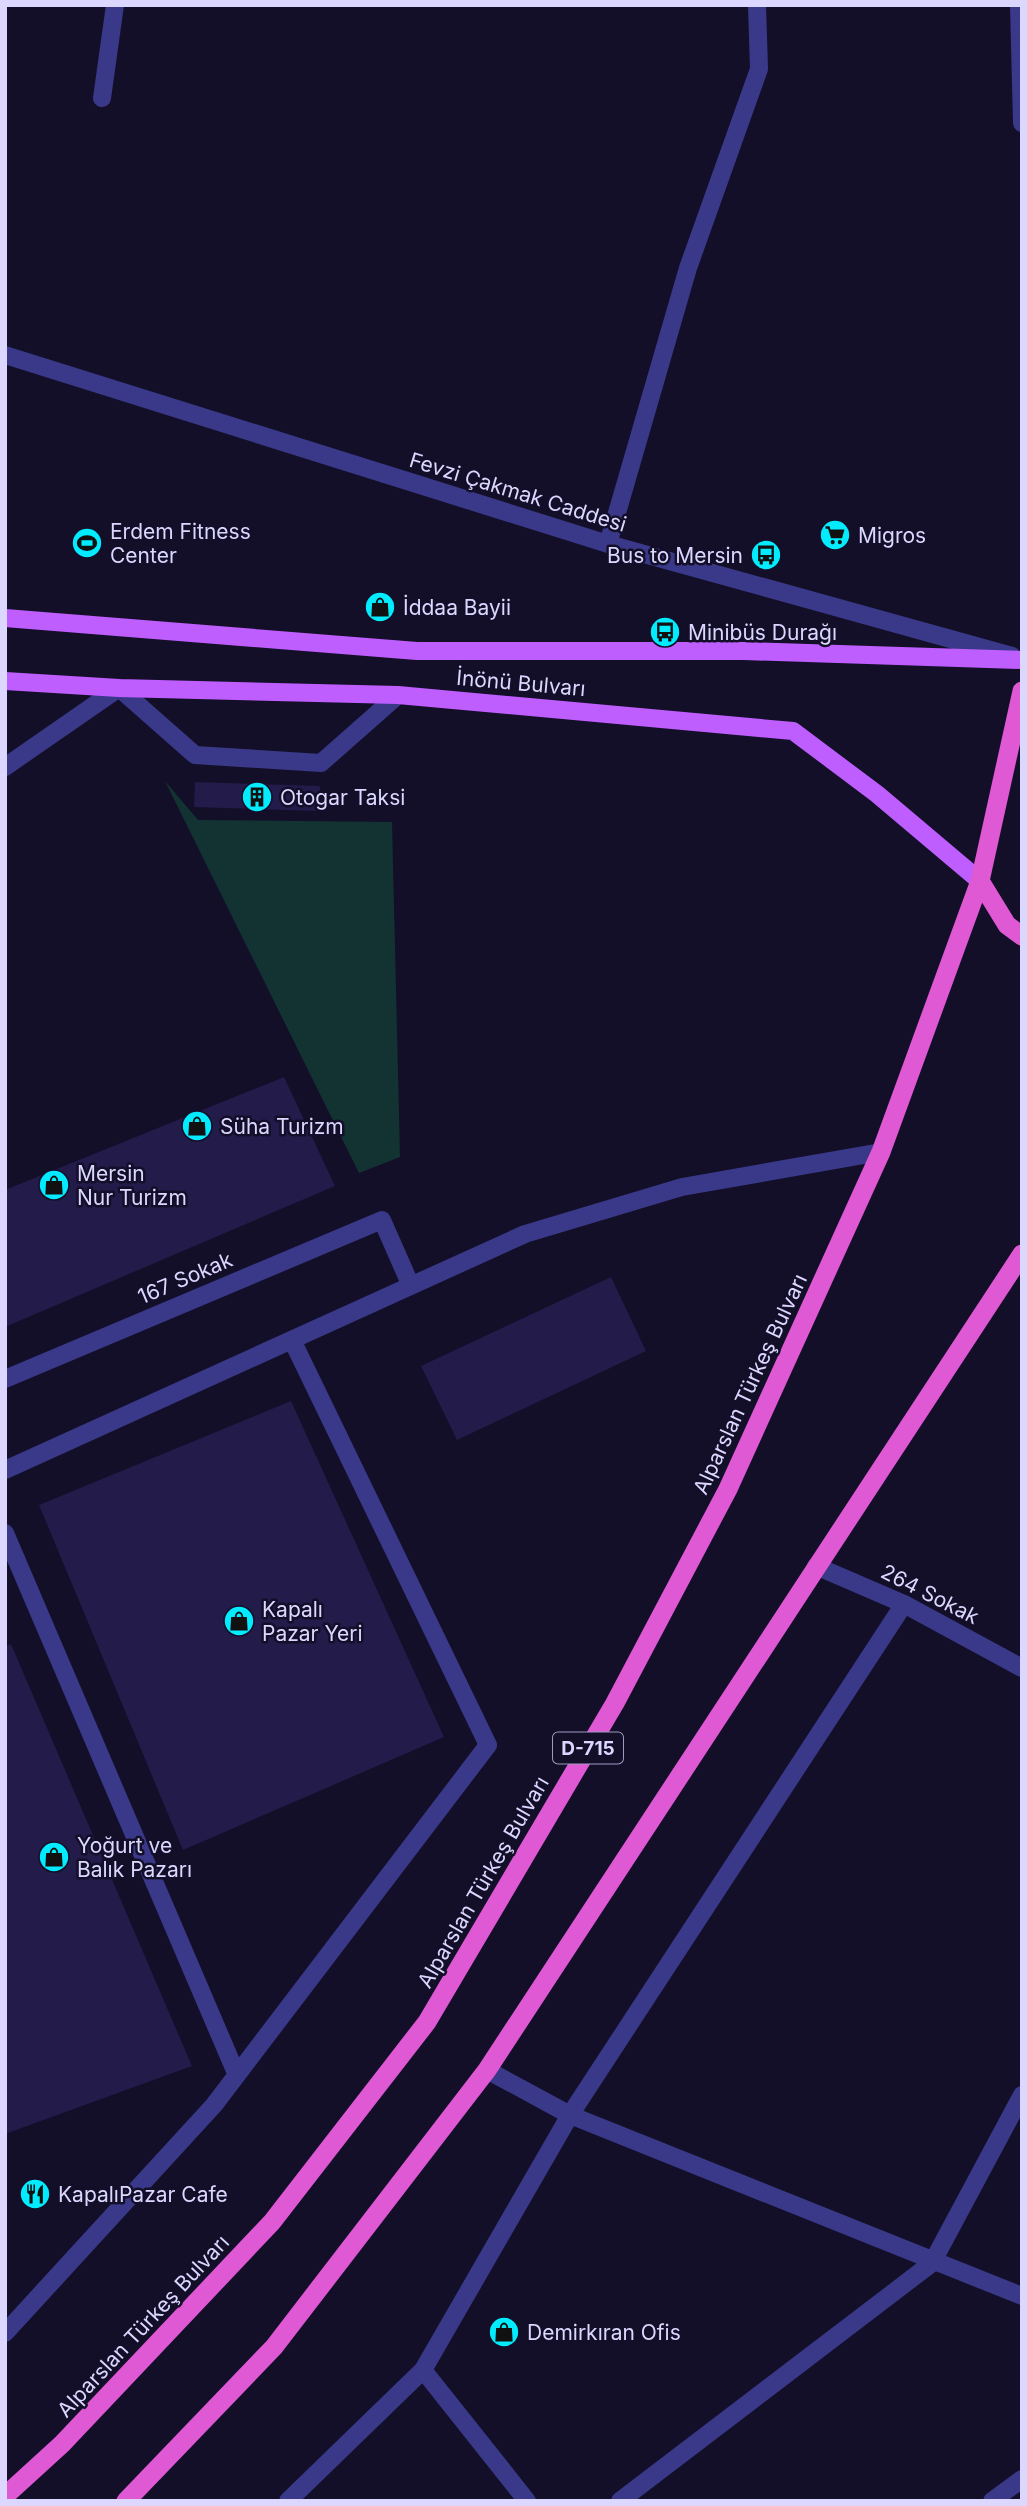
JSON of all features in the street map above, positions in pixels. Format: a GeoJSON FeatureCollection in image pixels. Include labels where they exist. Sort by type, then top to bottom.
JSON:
{"type":"FeatureCollection","features":[{"type":"Feature","properties":{"kind":"highway","name":"Alparslan Türkeş Bulvarı"},"geometry":{"type":"LineString","coordinates":[[5,2496],[62,2444],[272,2222],[427,2022],[615,1703],[728,1489],[881,1152],[980,881],[1022,691]]}},
{"type":"Feature","properties":{"kind":"highway"},"geometry":{"type":"LineString","coordinates":[[980,881],[1007,925],[1022,936]]}},
{"type":"Feature","properties":{"kind":"highway"},"geometry":{"type":"LineString","coordinates":[[126,2501],[274,2347],[487,2070],[1022,1254]]}},
{"type":"Feature","properties":{"kind":"main road","name":"İnönü Bulvarı"},"geometry":{"type":"LineString","coordinates":[[5,618],[417,651],[744,652],[1022,660]]}},
{"type":"Feature","properties":{"kind":"main road","name":"İnönü Bulvarı"},"geometry":{"type":"LineString","coordinates":[[5,681],[119,688],[398,695],[793,731],[877,794],[980,881]]}},
{"type":"Feature","properties":{"kind":"street"},"geometry":{"type":"LineString","coordinates":[[102,98],[115,5]]}},
{"type":"Feature","properties":{"kind":"street"},"geometry":{"type":"LineString","coordinates":[[608,544],[688,268],[759,69],[757,5]]}},
{"type":"Feature","properties":{"kind":"street"},"geometry":{"type":"LineString","coordinates":[[1019,5],[1022,123]]}},
{"type":"Feature","properties":{"kind":"street","name":"Fevzi Çakmak Caddesi"},"geometry":{"type":"LineString","coordinates":[[5,355],[608,544],[1022,660]]}},
{"type":"Feature","properties":{"kind":"street"},"geometry":{"type":"LineString","coordinates":[[5,767],[119,688],[195,755],[321,763],[398,695]]}},
{"type":"Feature","properties":{"kind":"street"},"geometry":{"type":"LineString","coordinates":[[5,1470],[525,1234],[682,1187],[881,1152]]}},
{"type":"Feature","properties":{"kind":"street","name":"167 Sokak"},"geometry":{"type":"LineString","coordinates":[[5,1379],[382,1220],[411,1286]]}},
{"type":"Feature","properties":{"kind":"street"},"geometry":{"type":"LineString","coordinates":[[5,2333],[214,2105],[488,1745],[292,1340]]}},
{"type":"Feature","properties":{"kind":"street"},"geometry":{"type":"LineString","coordinates":[[5,1533],[236,2073]]}},
{"type":"Feature","properties":{"kind":"street","name":"264 Sokak"},"geometry":{"type":"LineString","coordinates":[[816,1566],[904,1604],[1022,1668]]}},
{"type":"Feature","properties":{"kind":"street"},"geometry":{"type":"LineString","coordinates":[[288,2501],[423,2370],[570,2115],[904,1604]]}},
{"type":"Feature","properties":{"kind":"street"},"geometry":{"type":"LineString","coordinates":[[487,2070],[570,2115],[932,2263],[1022,2296]]}},
{"type":"Feature","properties":{"kind":"street"},"geometry":{"type":"LineString","coordinates":[[621,2501],[932,2263],[1022,2095]]}},
{"type":"Feature","properties":{"kind":"street"},"geometry":{"type":"LineString","coordinates":[[423,2370],[527,2501]]}},
{"type":"Feature","properties":{"kind":"street"},"geometry":{"type":"LineString","coordinates":[[992,2501],[1022,2479]]}},
{"type":"Feature","properties":{"kind":"green space"},"geometry":{"type":"Polygon","coordinates":[[[165,781],[198,820],[392,822],[400,1157],[359,1173],[165,781]]]}},
{"type":"Feature","properties":{"kind":"building","name":"Otogar Taksi"},"geometry":{"type":"Polygon","coordinates":[[[195,782],[320,786],[319,811],[194,807],[195,782]]]}},
{"type":"Feature","properties":{"kind":"building"},"geometry":{"type":"Polygon","coordinates":[[[284,1077],[335,1186],[5,1327],[5,1190],[284,1077]]]}},
{"type":"Feature","properties":{"kind":"building"},"geometry":{"type":"Polygon","coordinates":[[[611,1277],[646,1351],[457,1440],[421,1366],[611,1277]]]}},
{"type":"Feature","properties":{"kind":"building","name":"Kapalı Pazar Yeri"},"geometry":{"type":"Polygon","coordinates":[[[291,1401],[444,1737],[183,1850],[39,1505],[291,1401]]]}},
{"type":"Feature","properties":{"kind":"building","name":"Yoğurt ve Balık Pazarı"},"geometry":{"type":"Polygon","coordinates":[[[11,1644],[192,2066],[5,2134],[5,1647],[11,1644]]]}},
{"type":"Feature","properties":{"kind":"place","name":"Migros"},"geometry":{"type":"Point","coordinates":[835,535]}},
{"type":"Feature","properties":{"kind":"place","name":"Erdem Fitness Center"},"geometry":{"type":"Point","coordinates":[87,543]}},
{"type":"Feature","properties":{"kind":"place","name":"Bus to Mersin"},"geometry":{"type":"Point","coordinates":[766,555]}},
{"type":"Feature","properties":{"kind":"place","name":"İddaa Bayii"},"geometry":{"type":"Point","coordinates":[380,607]}},
{"type":"Feature","properties":{"kind":"place","name":"Minibüs Durağı"},"geometry":{"type":"Point","coordinates":[665,632]}},
{"type":"Feature","properties":{"kind":"place","name":"Otogar Taksi"},"geometry":{"type":"Point","coordinates":[257,797]}},
{"type":"Feature","properties":{"kind":"place","name":"Süha Turizm"},"geometry":{"type":"Point","coordinates":[197,1126]}},
{"type":"Feature","properties":{"kind":"place","name":"Mersin Nur Turizm"},"geometry":{"type":"Point","coordinates":[54,1185]}},
{"type":"Feature","properties":{"kind":"place","name":"Kapalı Pazar Yeri"},"geometry":{"type":"Point","coordinates":[239,1621]}},
{"type":"Feature","properties":{"kind":"place","name":"Yoğurt ve Balık Pazarı"},"geometry":{"type":"Point","coordinates":[54,1857]}},
{"type":"Feature","properties":{"kind":"place","name":"KapalıPazar Cafe"},"geometry":{"type":"Point","coordinates":[35,2194]}},
{"type":"Feature","properties":{"kind":"place","name":"Demirkıran Ofis"},"geometry":{"type":"Point","coordinates":[504,2332]}}]}
